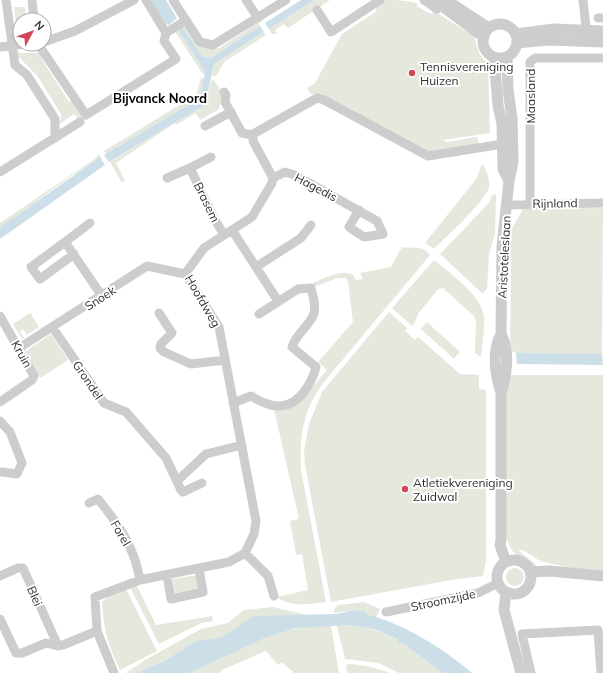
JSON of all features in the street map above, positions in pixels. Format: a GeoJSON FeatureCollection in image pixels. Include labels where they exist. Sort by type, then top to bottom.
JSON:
{"type":"FeatureCollection","features":[{"type":"Feature","properties":{"kind":"street"},"geometry":{"type":"LineString","coordinates":[[6,0],[12,39]]}},
{"type":"Feature","properties":{"kind":"street"},"geometry":{"type":"LineString","coordinates":[[32,0],[33,12]]}},
{"type":"Feature","properties":{"kind":"street"},"geometry":{"type":"LineString","coordinates":[[52,39],[75,31],[120,3],[134,0]]}},
{"type":"Feature","properties":{"kind":"street"},"geometry":{"type":"LineString","coordinates":[[146,0],[176,26],[200,42],[213,45],[286,0]]}},
{"type":"Feature","properties":{"kind":"street"},"geometry":{"type":"LineString","coordinates":[[0,171],[55,138],[83,118],[176,59],[164,41],[176,26],[173,0]]}},
{"type":"Feature","properties":{"kind":"street"},"geometry":{"type":"LineString","coordinates":[[246,0],[258,18]]}},
{"type":"Feature","properties":{"kind":"street"},"geometry":{"type":"LineString","coordinates":[[317,10],[331,32],[380,0]]}},
{"type":"Feature","properties":{"kind":"street"},"geometry":{"type":"LineString","coordinates":[[424,0],[435,4],[487,32]]}},
{"type":"Feature","properties":{"kind":"street"},"geometry":{"type":"LineString","coordinates":[[446,0],[487,32]]}},
{"type":"Feature","properties":{"kind":"street"},"geometry":{"type":"LineString","coordinates":[[583,0],[586,36]]}},
{"type":"Feature","properties":{"kind":"street"},"geometry":{"type":"LineString","coordinates":[[502,24],[510,28],[516,38],[515,50],[507,57],[494,57],[485,49],[487,32],[502,24]]}},
{"type":"Feature","properties":{"kind":"street"},"geometry":{"type":"LineString","coordinates":[[516,38],[554,29],[586,36],[603,42]]}},
{"type":"Feature","properties":{"kind":"street"},"geometry":{"type":"LineString","coordinates":[[586,36],[603,31]]}},
{"type":"Feature","properties":{"kind":"street"},"geometry":{"type":"LineString","coordinates":[[0,47],[12,46]]}},
{"type":"Feature","properties":{"kind":"street"},"geometry":{"type":"LineString","coordinates":[[14,52],[15,65],[27,75],[55,119],[55,138]]}},
{"type":"Feature","properties":{"kind":"street"},"geometry":{"type":"LineString","coordinates":[[43,52],[83,118]]}},
{"type":"Feature","properties":{"kind":"street","name":"Aristoteleslaan"},"geometry":{"type":"LineString","coordinates":[[494,57],[508,143],[513,162],[509,181],[508,205],[502,246],[501,334],[497,343],[496,370],[501,393],[500,545],[511,561]]}},
{"type":"Feature","properties":{"kind":"street","name":"Aristoteleslaan"},"geometry":{"type":"LineString","coordinates":[[507,57],[508,143]]}},
{"type":"Feature","properties":{"kind":"street","name":"Maasland"},"geometry":{"type":"LineString","coordinates":[[530,204],[530,62],[535,58],[603,58]]}},
{"type":"Feature","properties":{"kind":"street"},"geometry":{"type":"LineString","coordinates":[[224,92],[226,96],[225,102],[243,134],[252,135],[258,130],[317,98],[324,100],[428,156],[508,143]]}},
{"type":"Feature","properties":{"kind":"street"},"geometry":{"type":"LineString","coordinates":[[205,126],[231,112]]}},
{"type":"Feature","properties":{"kind":"street"},"geometry":{"type":"LineString","coordinates":[[252,135],[253,141],[273,178]]}},
{"type":"Feature","properties":{"kind":"street","name":"Brasem"},"geometry":{"type":"LineString","coordinates":[[167,178],[211,157]]}},
{"type":"Feature","properties":{"kind":"street","name":"Brasem"},"geometry":{"type":"LineString","coordinates":[[190,168],[215,220],[228,232],[256,267],[278,302]]}},
{"type":"Feature","properties":{"kind":"street","name":"Hagedis"},"geometry":{"type":"LineString","coordinates":[[273,178],[284,172],[295,175],[359,210]]}},
{"type":"Feature","properties":{"kind":"street","name":"Hoofdweg"},"geometry":{"type":"LineString","coordinates":[[245,553],[254,534],[256,521],[219,328],[184,274],[204,248],[256,213],[273,178]]}},
{"type":"Feature","properties":{"kind":"street","name":"Rijnland"},"geometry":{"type":"LineString","coordinates":[[508,205],[603,203]]}},
{"type":"Feature","properties":{"kind":"street"},"geometry":{"type":"LineString","coordinates":[[74,254],[40,279],[31,267],[90,223]]}},
{"type":"Feature","properties":{"kind":"street"},"geometry":{"type":"LineString","coordinates":[[256,267],[301,238],[311,225]]}},
{"type":"Feature","properties":{"kind":"street"},"geometry":{"type":"LineString","coordinates":[[65,242],[102,296]]}},
{"type":"Feature","properties":{"kind":"street","name":"Snoek"},"geometry":{"type":"LineString","coordinates":[[19,348],[53,328],[147,266],[184,274]]}},
{"type":"Feature","properties":{"kind":"street"},"geometry":{"type":"LineString","coordinates":[[233,403],[251,396],[268,404],[281,406],[296,401],[306,389],[316,367],[292,347],[294,339],[313,316],[315,305],[311,288],[298,289],[260,314]]}},
{"type":"Feature","properties":{"kind":"street"},"geometry":{"type":"LineString","coordinates":[[159,312],[172,333],[161,344],[160,348],[164,352],[191,364],[225,360]]}},
{"type":"Feature","properties":{"kind":"street","name":"Kruin"},"geometry":{"type":"LineString","coordinates":[[0,316],[34,376],[32,380],[0,402]]}},
{"type":"Feature","properties":{"kind":"street","name":"Grondel"},"geometry":{"type":"LineString","coordinates":[[53,328],[104,403],[126,412],[166,458],[177,481]]}},
{"type":"Feature","properties":{"kind":"street"},"geometry":{"type":"LineString","coordinates":[[0,420],[10,432],[22,462],[17,474],[2,472]]}},
{"type":"Feature","properties":{"kind":"street"},"geometry":{"type":"LineString","coordinates":[[202,484],[183,492],[177,481],[206,454],[242,445]]}},
{"type":"Feature","properties":{"kind":"street","name":"Forel"},"geometry":{"type":"LineString","coordinates":[[89,503],[98,499],[120,527],[137,561],[140,580]]}},
{"type":"Feature","properties":{"kind":"street"},"geometry":{"type":"LineString","coordinates":[[114,673],[97,631],[96,598],[140,580],[229,562],[245,553],[268,576],[274,596]]}},
{"type":"Feature","properties":{"kind":"street"},"geometry":{"type":"LineString","coordinates":[[531,576],[525,564],[511,561],[498,571],[498,583],[511,592],[524,590],[531,576],[550,571],[603,576]]}},
{"type":"Feature","properties":{"kind":"street","name":"Blei"},"geometry":{"type":"LineString","coordinates":[[0,576],[18,568],[23,568],[58,646]]}},
{"type":"Feature","properties":{"kind":"street"},"geometry":{"type":"LineString","coordinates":[[167,575],[171,599],[203,592],[199,569]]}},
{"type":"Feature","properties":{"kind":"street","name":"Stroomzijde"},"geometry":{"type":"LineString","coordinates":[[386,612],[478,593],[498,583]]}},
{"type":"Feature","properties":{"kind":"street"},"geometry":{"type":"LineString","coordinates":[[511,592],[504,610],[507,621],[510,624],[521,673]]}},
{"type":"Feature","properties":{"kind":"street"},"geometry":{"type":"LineString","coordinates":[[0,619],[16,653],[22,653],[46,643],[58,646],[97,631]]}},
{"type":"Feature","properties":{"kind":"street"},"geometry":{"type":"LineString","coordinates":[[531,673],[522,634],[598,630],[602,663],[601,673]]}},
{"type":"Feature","properties":{"kind":"shaded area"},"geometry":{"type":"Polygon","coordinates":[[[150,0],[166,0],[177,18],[169,25],[164,23],[150,0]]]}},
{"type":"Feature","properties":{"kind":"shaded area"},"geometry":{"type":"Polygon","coordinates":[[[301,0],[314,0],[269,29],[265,23],[301,0]]]}},
{"type":"Feature","properties":{"kind":"shaded area"},"geometry":{"type":"Polygon","coordinates":[[[314,0],[330,0],[288,28],[284,24],[275,30],[277,34],[272,34],[269,29],[314,0]]]}},
{"type":"Feature","properties":{"kind":"shaded area","name":"Tennisvereniging Huizen"},"geometry":{"type":"Polygon","coordinates":[[[383,0],[406,1],[419,4],[416,6],[431,14],[434,11],[474,36],[479,53],[488,65],[490,133],[443,140],[447,142],[477,137],[479,145],[430,153],[318,94],[311,94],[307,88],[315,83],[342,34],[377,11],[375,7],[383,0]]]}},
{"type":"Feature","properties":{"kind":"shaded area"},"geometry":{"type":"Polygon","coordinates":[[[14,7],[25,7],[25,12],[15,12],[14,7]]]}},
{"type":"Feature","properties":{"kind":"shaded area"},"geometry":{"type":"Polygon","coordinates":[[[257,21],[260,26],[211,58],[202,56],[181,25],[187,27],[199,45],[216,47],[218,49],[256,24],[255,22],[257,21]]]}},
{"type":"Feature","properties":{"kind":"shaded area"},"geometry":{"type":"Polygon","coordinates":[[[181,25],[202,56],[211,58],[260,26],[264,32],[214,64],[205,105],[109,162],[104,155],[200,98],[205,72],[177,28],[181,25]]]}},
{"type":"Feature","properties":{"kind":"shaded area"},"geometry":{"type":"Polygon","coordinates":[[[177,28],[205,74],[202,73],[174,30],[177,28]]]}},
{"type":"Feature","properties":{"kind":"shaded area"},"geometry":{"type":"Polygon","coordinates":[[[264,32],[266,35],[224,62],[216,76],[212,76],[214,64],[264,32]]]}},
{"type":"Feature","properties":{"kind":"shaded area"},"geometry":{"type":"Polygon","coordinates":[[[18,53],[42,53],[44,56],[41,58],[69,102],[72,100],[83,117],[79,120],[74,114],[58,125],[61,130],[58,131],[57,123],[61,120],[61,114],[38,77],[18,56],[18,53]]]}},
{"type":"Feature","properties":{"kind":"shaded area"},"geometry":{"type":"Polygon","coordinates":[[[201,78],[205,79],[200,98],[106,154],[104,151],[196,95],[201,78]]]}},
{"type":"Feature","properties":{"kind":"shaded area"},"geometry":{"type":"Polygon","coordinates":[[[211,80],[214,80],[222,93],[219,109],[200,120],[196,113],[176,125],[175,123],[205,105],[211,80]]]}},
{"type":"Feature","properties":{"kind":"shaded area"},"geometry":{"type":"Polygon","coordinates":[[[175,123],[116,163],[125,181],[122,183],[110,162],[175,123]]]}},
{"type":"Feature","properties":{"kind":"shaded area"},"geometry":{"type":"Polygon","coordinates":[[[99,154],[101,157],[68,178],[0,228],[0,223],[96,158],[99,154]]]}},
{"type":"Feature","properties":{"kind":"shaded area"},"geometry":{"type":"Polygon","coordinates":[[[100,157],[105,165],[0,239],[0,228],[2,226],[100,157]]]}},
{"type":"Feature","properties":{"kind":"shaded area"},"geometry":{"type":"Polygon","coordinates":[[[482,164],[488,177],[488,190],[471,212],[434,249],[425,243],[477,178],[482,164]]]}},
{"type":"Feature","properties":{"kind":"shaded area"},"geometry":{"type":"Polygon","coordinates":[[[496,194],[495,234],[489,254],[487,288],[483,294],[440,254],[489,203],[492,195],[496,194]]]}},
{"type":"Feature","properties":{"kind":"shaded area"},"geometry":{"type":"Polygon","coordinates":[[[603,208],[602,354],[516,353],[510,350],[511,268],[509,240],[511,230],[523,209],[603,208]]]}},
{"type":"Feature","properties":{"kind":"shaded area"},"geometry":{"type":"Polygon","coordinates":[[[402,247],[421,249],[430,255],[324,382],[317,392],[307,413],[302,434],[301,470],[326,602],[313,604],[289,603],[277,597],[308,590],[302,554],[296,555],[290,521],[299,519],[274,409],[309,391],[327,370],[318,362],[353,322],[348,281],[346,278],[337,278],[314,287],[313,283],[333,275],[343,273],[353,275],[356,280],[363,279],[360,273],[391,267],[402,247]]]}},
{"type":"Feature","properties":{"kind":"shaded area"},"geometry":{"type":"Polygon","coordinates":[[[434,260],[472,293],[482,309],[484,317],[484,332],[481,357],[475,353],[476,321],[474,316],[443,288],[438,289],[418,314],[412,326],[392,308],[434,260]]]}},
{"type":"Feature","properties":{"kind":"shaded area","name":"Atletiekvereniging Zuidwal"},"geometry":{"type":"Polygon","coordinates":[[[389,312],[407,328],[405,331],[415,340],[418,337],[460,374],[479,375],[479,389],[486,390],[486,560],[483,576],[451,580],[331,602],[305,465],[304,451],[309,424],[322,392],[389,312]]]}},
{"type":"Feature","properties":{"kind":"shaded area"},"geometry":{"type":"Polygon","coordinates":[[[30,313],[39,327],[27,335],[23,329],[20,332],[24,338],[22,339],[13,324],[30,313]]]}},
{"type":"Feature","properties":{"kind":"shaded area"},"geometry":{"type":"Polygon","coordinates":[[[427,322],[460,352],[454,359],[421,329],[427,322]]]}},
{"type":"Feature","properties":{"kind":"shaded area"},"geometry":{"type":"Polygon","coordinates":[[[51,334],[68,360],[40,378],[25,352],[51,334]]]}},
{"type":"Feature","properties":{"kind":"shaded area"},"geometry":{"type":"Polygon","coordinates":[[[516,353],[602,354],[603,365],[517,364],[516,353]]]}},
{"type":"Feature","properties":{"kind":"shaded area"},"geometry":{"type":"Polygon","coordinates":[[[510,375],[603,375],[603,571],[572,568],[541,561],[525,551],[519,550],[538,568],[532,566],[512,551],[505,534],[505,401],[510,375]]]}},
{"type":"Feature","properties":{"kind":"shaded area"},"geometry":{"type":"Polygon","coordinates":[[[515,568],[521,571],[524,577],[521,583],[515,586],[509,583],[506,577],[509,571],[515,568]]]}},
{"type":"Feature","properties":{"kind":"shaded area"},"geometry":{"type":"Polygon","coordinates":[[[197,575],[200,588],[175,593],[173,579],[197,575]]]}},
{"type":"Feature","properties":{"kind":"shaded area"},"geometry":{"type":"Polygon","coordinates":[[[136,584],[156,625],[212,616],[213,621],[201,623],[159,644],[130,587],[136,584]]]}},
{"type":"Feature","properties":{"kind":"shaded area"},"geometry":{"type":"Polygon","coordinates":[[[126,589],[157,651],[120,670],[107,638],[102,602],[108,597],[126,589]]]}},
{"type":"Feature","properties":{"kind":"shaded area"},"geometry":{"type":"Polygon","coordinates":[[[364,602],[380,609],[376,617],[355,610],[333,613],[338,605],[364,602]]]}},
{"type":"Feature","properties":{"kind":"shaded area"},"geometry":{"type":"Polygon","coordinates":[[[273,607],[307,615],[296,615],[218,639],[194,642],[166,660],[137,673],[126,673],[145,660],[201,629],[228,623],[244,610],[273,607]]]}},
{"type":"Feature","properties":{"kind":"shaded area"},"geometry":{"type":"Polygon","coordinates":[[[355,610],[367,612],[366,614],[409,630],[436,646],[472,673],[443,673],[403,643],[397,642],[397,639],[377,630],[352,625],[295,628],[262,639],[190,673],[137,673],[166,660],[194,642],[222,637],[254,616],[336,614],[355,610]]]}},
{"type":"Feature","properties":{"kind":"shaded area"},"geometry":{"type":"Polygon","coordinates":[[[352,625],[385,633],[402,644],[403,642],[443,673],[399,673],[378,663],[345,659],[337,626],[352,625]]]}},
{"type":"Feature","properties":{"kind":"shaded area"},"geometry":{"type":"Polygon","coordinates":[[[331,626],[339,673],[294,673],[282,662],[278,665],[266,651],[224,669],[220,672],[221,673],[190,673],[248,645],[283,631],[307,627],[331,626]]]}},
{"type":"Feature","properties":{"kind":"shaded area"},"geometry":{"type":"Polygon","coordinates":[[[346,665],[367,666],[391,673],[347,673],[346,665]]]}},
{"type":"Feature","properties":{"kind":"place","name":"Tennisvereniging Huizen"},"geometry":{"type":"Point","coordinates":[412,73]}},
{"type":"Feature","properties":{"kind":"place","name":"Atletiekvereniging Zuidwal"},"geometry":{"type":"Point","coordinates":[405,489]}},
{"type":"Feature","properties":{"kind":"district","name":"Bijvanck Noord"},"geometry":{"type":"Point","coordinates":[160,98]}}]}
